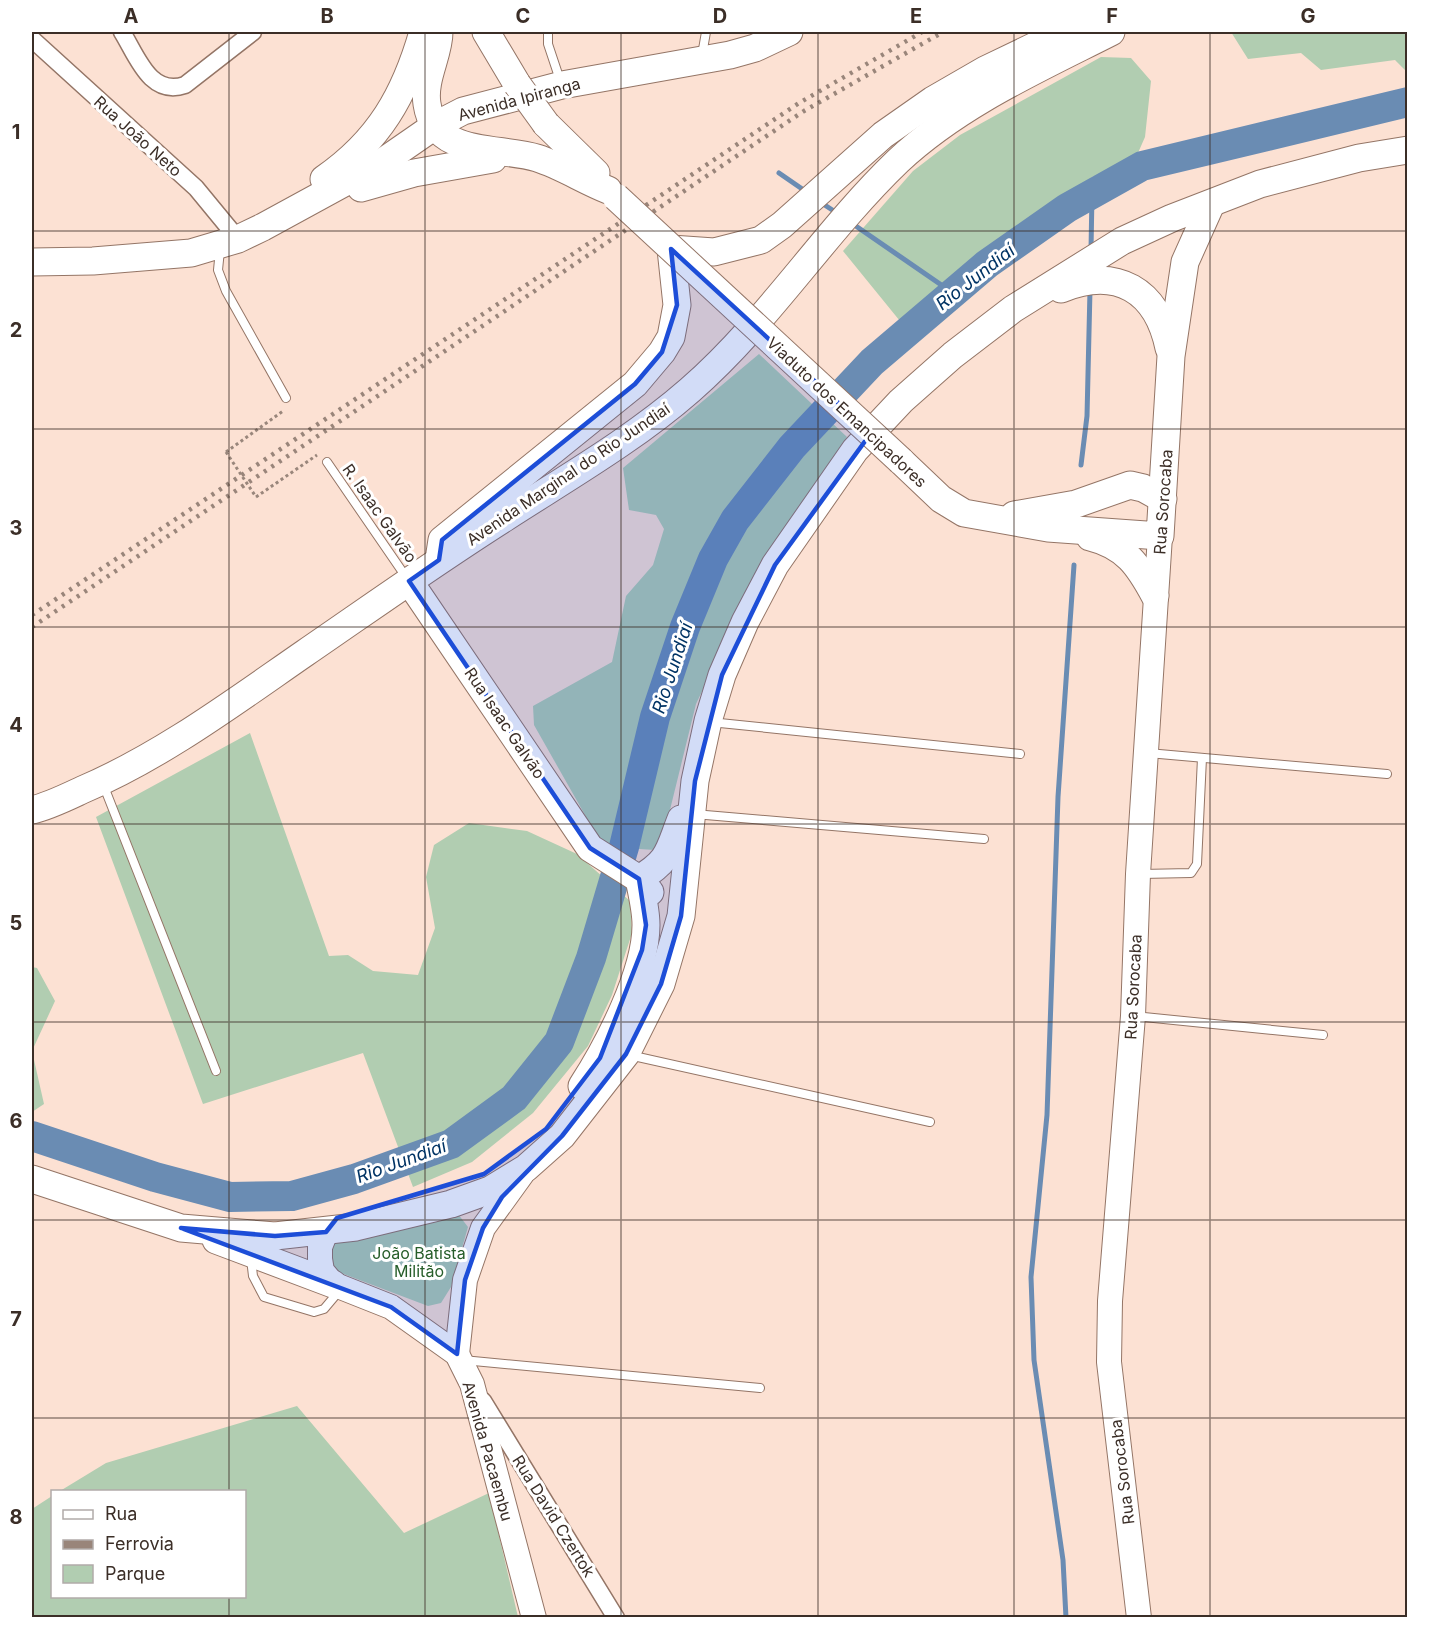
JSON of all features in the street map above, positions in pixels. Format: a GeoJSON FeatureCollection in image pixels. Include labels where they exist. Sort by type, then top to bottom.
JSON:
{"type":"FeatureCollection","features":[{"type":"Feature","properties":{"kind":"main road"},"geometry":{"type":"LineString","coordinates":[[486,32],[517,84],[546,124],[591,166],[612,194]]}},
{"type":"Feature","properties":{"kind":"main road","name":"Avenida Ipiranga"},"geometry":{"type":"LineString","coordinates":[[32,262],[156,257],[191,253],[229,241],[268,224],[384,161],[436,125],[463,111],[562,85],[701,61],[755,48],[789,32]]}},
{"type":"Feature","properties":{"kind":"main road"},"geometry":{"type":"LineString","coordinates":[[439,560],[442,540],[634,384],[662,352],[671,337],[677,305],[671,249],[714,252],[761,240],[782,225],[883,135],[933,100],[985,70],[1064,32]]}},
{"type":"Feature","properties":{"kind":"main road","name":"Avenida Marginal do Rio Jundiaí"},"geometry":{"type":"LineString","coordinates":[[32,810],[102,782],[157,752],[240,698],[439,560],[635,433],[688,392],[728,355],[900,159],[944,124],[992,93],[1111,32]]}},
{"type":"Feature","properties":{"kind":"main road"},"geometry":{"type":"LineString","coordinates":[[438,34],[427,95],[430,114],[445,135],[460,145],[529,155],[565,167],[612,194]]}},
{"type":"Feature","properties":{"kind":"main road"},"geometry":{"type":"LineString","coordinates":[[268,224],[276,212],[348,162],[381,127],[402,91],[414,62],[438,34]]}},
{"type":"Feature","properties":{"kind":"main road"},"geometry":{"type":"LineString","coordinates":[[181,1228],[274,1236],[326,1232],[452,1204],[490,1190],[526,1168],[562,1136],[626,1054],[661,984],[681,916],[695,781],[708,722],[722,675],[745,622],[775,565],[849,458],[901,400],[953,355],[1013,309],[1122,242],[1260,184],[1359,158],[1407,150]]}},
{"type":"Feature","properties":{"kind":"main road"},"geometry":{"type":"LineString","coordinates":[[268,224],[285,221],[374,182],[464,162],[529,155]]}},
{"type":"Feature","properties":{"kind":"main road","name":"Viaduto dos Emancipadores"},"geometry":{"type":"LineString","coordinates":[[612,194],[941,499],[964,513],[1048,528]]}},
{"type":"Feature","properties":{"kind":"main road"},"geometry":{"type":"LineString","coordinates":[[1171,356],[1185,262],[1210,204]]}},
{"type":"Feature","properties":{"kind":"main road"},"geometry":{"type":"LineString","coordinates":[[1013,309],[1082,280],[1099,278],[1115,282],[1139,294],[1157,312],[1164,326],[1171,356]]}},
{"type":"Feature","properties":{"kind":"main road","name":"Rua Sorocaba"},"geometry":{"type":"LineString","coordinates":[[1160,536],[1171,356]]}},
{"type":"Feature","properties":{"kind":"main road"},"geometry":{"type":"LineString","coordinates":[[1130,485],[1159,448],[1168,430]]}},
{"type":"Feature","properties":{"kind":"main road"},"geometry":{"type":"LineString","coordinates":[[989,519],[1076,504],[1130,485],[1143,488],[1163,500]]}},
{"type":"Feature","properties":{"kind":"main road"},"geometry":{"type":"LineString","coordinates":[[1048,528],[1160,536]]}},
{"type":"Feature","properties":{"kind":"main road"},"geometry":{"type":"LineString","coordinates":[[1048,528],[1100,540],[1123,552],[1138,564],[1155,596]]}},
{"type":"Feature","properties":{"kind":"main road","name":"Rua Isaac Galvão"},"geometry":{"type":"LineString","coordinates":[[409,581],[590,848],[605,861],[634,877]]}},
{"type":"Feature","properties":{"kind":"main road"},"geometry":{"type":"LineString","coordinates":[[634,877],[660,866],[669,852],[695,781]]}},
{"type":"Feature","properties":{"kind":"main road"},"geometry":{"type":"LineString","coordinates":[[634,877],[656,899],[662,914],[661,984]]}},
{"type":"Feature","properties":{"kind":"main road"},"geometry":{"type":"LineString","coordinates":[[326,1232],[337,1218],[447,1188],[484,1174],[518,1153],[546,1129],[577,1094],[600,1058],[634,979],[646,925],[634,877]]}},
{"type":"Feature","properties":{"kind":"main road"},"geometry":{"type":"LineString","coordinates":[[32,1179],[181,1228],[338,1286]]}},
{"type":"Feature","properties":{"kind":"street"},"geometry":{"type":"LineString","coordinates":[[122,32],[152,81],[174,89],[185,85],[253,32]]}},
{"type":"Feature","properties":{"kind":"street","name":"Rua João Neto"},"geometry":{"type":"LineString","coordinates":[[32,39],[196,188],[229,241]]}},
{"type":"Feature","properties":{"kind":"street","name":"Rua Sorocaba"},"geometry":{"type":"LineString","coordinates":[[1139,1617],[1109,1362],[1110,1301],[1133,1016],[1138,874],[1160,536]]}},
{"type":"Feature","properties":{"kind":"street"},"geometry":{"type":"LineString","coordinates":[[458,1357],[465,1280],[483,1228],[502,1197],[526,1168]]}},
{"type":"Feature","properties":{"kind":"street"},"geometry":{"type":"LineString","coordinates":[[326,1232],[320,1246],[322,1271],[338,1286]]}},
{"type":"Feature","properties":{"kind":"street","name":"Avenida Pacaembu"},"geometry":{"type":"LineString","coordinates":[[338,1286],[391,1307],[458,1357],[472,1384],[534,1617]]}},
{"type":"Feature","properties":{"kind":"street","name":"Rua David Czertok"},"geometry":{"type":"LineString","coordinates":[[472,1384],[616,1617]]}},
{"type":"Feature","properties":{"kind":"lane"},"geometry":{"type":"LineString","coordinates":[[548,32],[548,44],[562,85]]}},
{"type":"Feature","properties":{"kind":"lane"},"geometry":{"type":"LineString","coordinates":[[701,61],[706,32]]}},
{"type":"Feature","properties":{"kind":"lane"},"geometry":{"type":"LineString","coordinates":[[229,241],[218,270],[226,291],[289,402]]}},
{"type":"Feature","properties":{"kind":"lane","name":"R. Isaac Galvão"},"geometry":{"type":"LineString","coordinates":[[327,462],[409,581]]}},
{"type":"Feature","properties":{"kind":"lane"},"geometry":{"type":"LineString","coordinates":[[708,722],[1020,754]]}},
{"type":"Feature","properties":{"kind":"lane"},"geometry":{"type":"LineString","coordinates":[[1145,753],[1387,774]]}},
{"type":"Feature","properties":{"kind":"lane"},"geometry":{"type":"LineString","coordinates":[[1138,874],[1181,875],[1191,873],[1197,864],[1202,758]]}},
{"type":"Feature","properties":{"kind":"lane"},"geometry":{"type":"LineString","coordinates":[[102,782],[216,1071]]}},
{"type":"Feature","properties":{"kind":"lane"},"geometry":{"type":"LineString","coordinates":[[692,814],[984,839]]}},
{"type":"Feature","properties":{"kind":"lane"},"geometry":{"type":"LineString","coordinates":[[1133,1016],[1323,1035]]}},
{"type":"Feature","properties":{"kind":"lane"},"geometry":{"type":"LineString","coordinates":[[626,1054],[930,1122]]}},
{"type":"Feature","properties":{"kind":"lane"},"geometry":{"type":"LineString","coordinates":[[251,1253],[253,1276],[264,1297],[314,1312],[324,1309],[338,1286]]}},
{"type":"Feature","properties":{"kind":"lane"},"geometry":{"type":"LineString","coordinates":[[458,1357],[760,1388]]}},
{"type":"Feature","properties":{"kind":"path"},"geometry":{"type":"LineString","coordinates":[[289,402],[226,452],[256,497],[320,452]]}},
{"type":"Feature","properties":{"kind":"highlighted area"},"geometry":{"type":"Polygon","coordinates":[[[671,249],[871,433],[775,565],[722,675],[695,781],[681,916],[661,984],[626,1054],[562,1136],[502,1197],[483,1228],[465,1280],[457,1354],[391,1307],[181,1228],[275,1236],[326,1232],[337,1218],[484,1174],[546,1129],[600,1058],[642,950],[646,925],[639,879],[590,848],[409,581],[439,560],[442,540],[635,384],[662,352],[677,305],[671,249]]]}},
{"type":"Feature","properties":{"kind":"green space"},"geometry":{"type":"Polygon","coordinates":[[[1231,32],[1407,32],[1407,72],[1395,60],[1321,70],[1301,53],[1248,59],[1231,32]]]}},
{"type":"Feature","properties":{"kind":"green space"},"geometry":{"type":"Polygon","coordinates":[[[1101,57],[1131,58],[1151,81],[1145,137],[1134,162],[1092,177],[1068,200],[987,256],[904,326],[843,251],[913,171],[960,135],[1101,57]]]}},
{"type":"Feature","properties":{"kind":"green space"},"geometry":{"type":"Polygon","coordinates":[[[759,354],[847,437],[770,548],[696,704],[668,818],[655,850],[606,852],[534,725],[533,706],[612,662],[626,596],[653,565],[664,529],[656,515],[629,510],[623,468],[759,354]]]}},
{"type":"Feature","properties":{"kind":"green space"},"geometry":{"type":"Polygon","coordinates":[[[250,733],[329,956],[348,955],[373,971],[418,975],[435,928],[426,877],[434,845],[469,823],[527,831],[577,854],[630,901],[632,933],[612,995],[588,1046],[533,1113],[472,1162],[413,1187],[363,1053],[203,1104],[96,817],[250,733]]]}},
{"type":"Feature","properties":{"kind":"green space"},"geometry":{"type":"Polygon","coordinates":[[[32,967],[37,968],[55,1001],[32,1051],[32,967]]]}},
{"type":"Feature","properties":{"kind":"green space"},"geometry":{"type":"Polygon","coordinates":[[[32,1051],[44,1104],[32,1112],[32,1051]]]}},
{"type":"Feature","properties":{"kind":"green space","name":"João Batista Militão"},"geometry":{"type":"Polygon","coordinates":[[[458,1214],[468,1227],[451,1287],[441,1303],[428,1306],[333,1270],[330,1251],[332,1240],[458,1214]]]}},
{"type":"Feature","properties":{"kind":"green space"},"geometry":{"type":"Polygon","coordinates":[[[297,1406],[404,1533],[489,1493],[518,1617],[32,1617],[32,1509],[51,1497],[51,1598],[246,1598],[246,1490],[62,1490],[106,1463],[297,1406]]]}},
{"type":"Feature","properties":{"kind":"waterway","name":"Rio Jundiaí"},"geometry":{"type":"LineString","coordinates":[[32,1136],[155,1177],[230,1197],[292,1196],[354,1179],[451,1144],[514,1098],[559,1042],[591,958],[624,847],[655,717],[685,627],[713,559],[735,520],[792,447],[872,362],[987,264],[1067,208],[1142,166],[1408,102]]}},
{"type":"Feature","properties":{"kind":"waterway"},"geometry":{"type":"LineString","coordinates":[[779,173],[808,193]]}},
{"type":"Feature","properties":{"kind":"waterway"},"geometry":{"type":"LineString","coordinates":[[1091,250],[1092,194]]}},
{"type":"Feature","properties":{"kind":"waterway"},"geometry":{"type":"LineString","coordinates":[[820,202],[837,213]]}},
{"type":"Feature","properties":{"kind":"waterway"},"geometry":{"type":"LineString","coordinates":[[850,222],[953,293]]}},
{"type":"Feature","properties":{"kind":"waterway"},"geometry":{"type":"LineString","coordinates":[[1081,465],[1087,416],[1090,290]]}},
{"type":"Feature","properties":{"kind":"waterway"},"geometry":{"type":"LineString","coordinates":[[1066,1618],[1063,1560],[1034,1360],[1031,1277],[1047,1115],[1058,797],[1074,565]]}},
{"type":"Feature","properties":{"kind":"railway"},"geometry":{"type":"LineString","coordinates":[[32,615],[799,103],[922,32]]}},
{"type":"Feature","properties":{"kind":"railway"},"geometry":{"type":"LineString","coordinates":[[32,627],[804,111],[943,32]]}}]}
